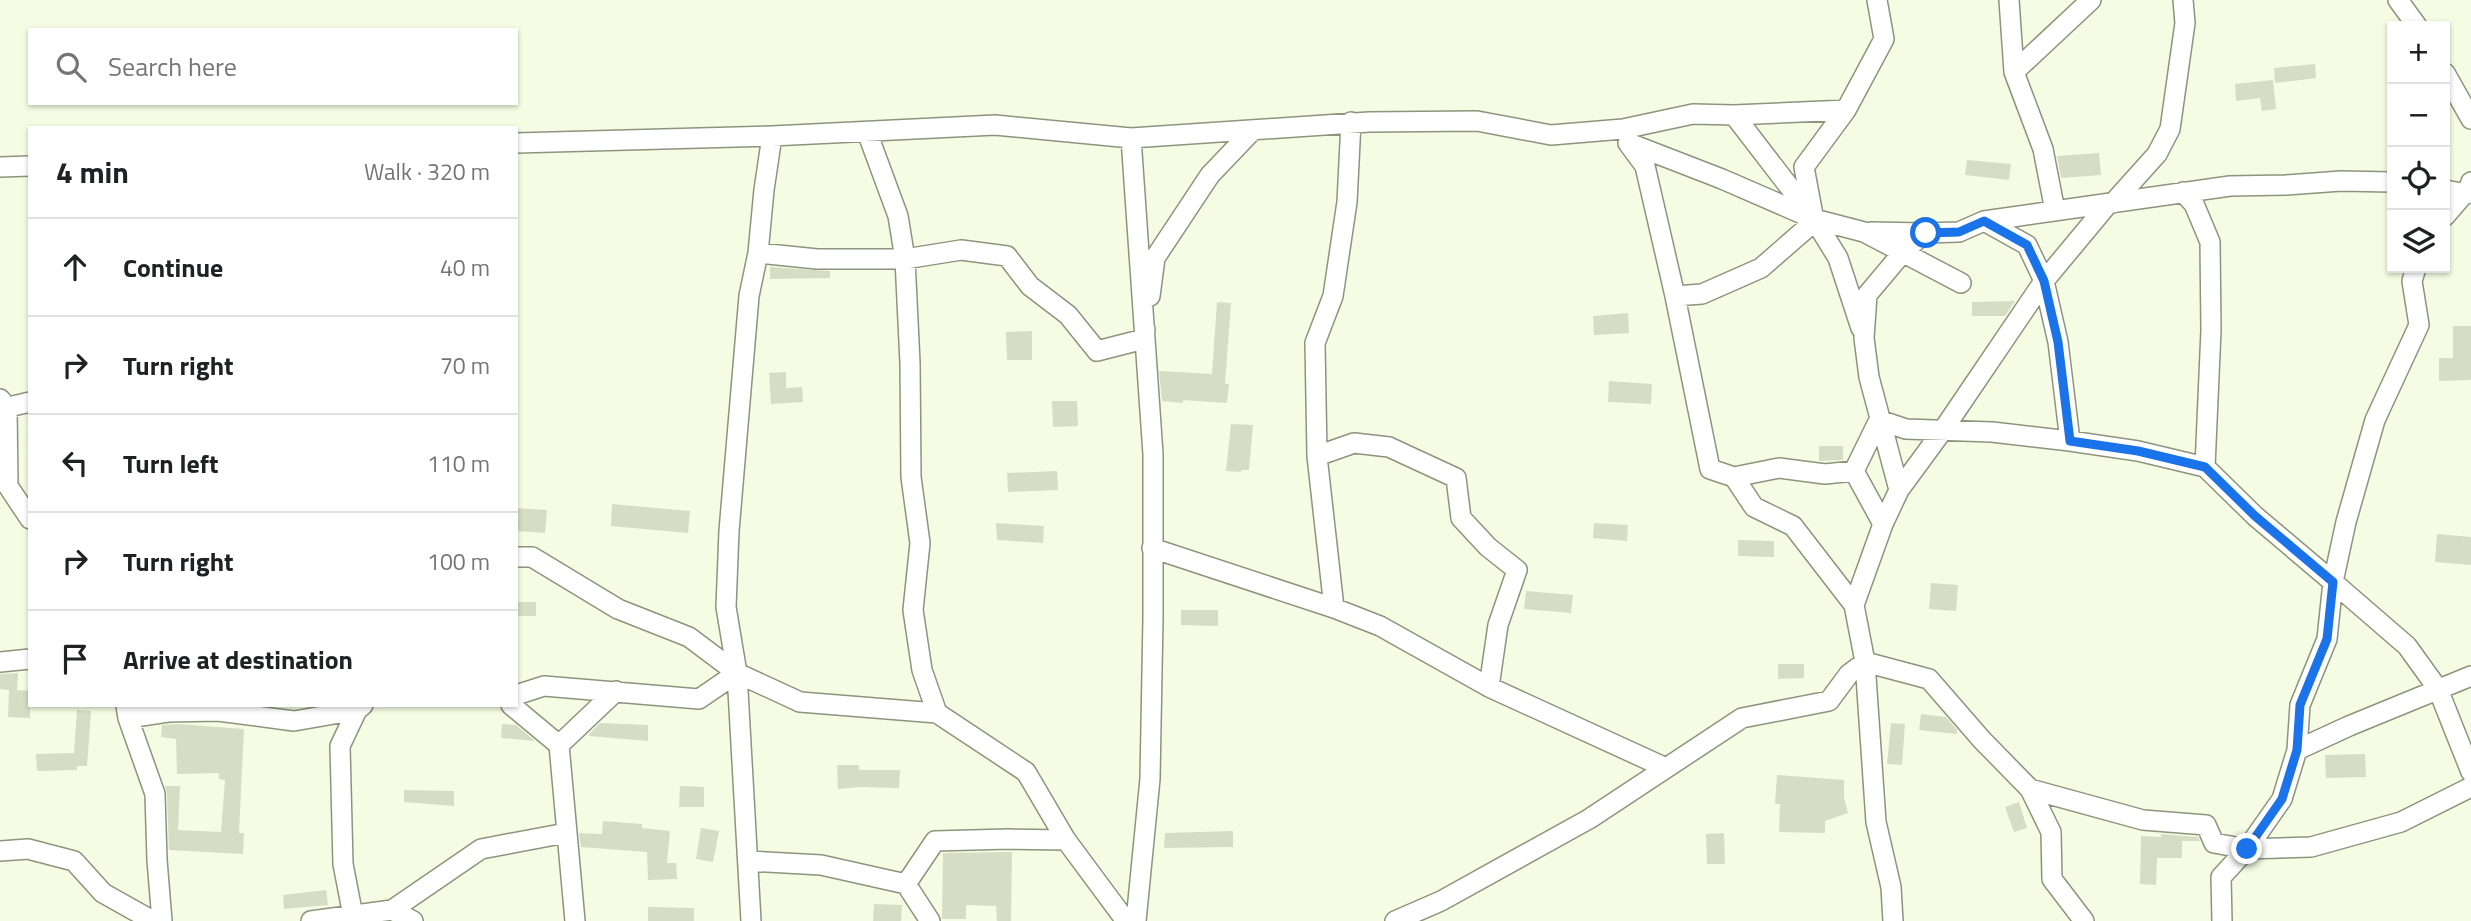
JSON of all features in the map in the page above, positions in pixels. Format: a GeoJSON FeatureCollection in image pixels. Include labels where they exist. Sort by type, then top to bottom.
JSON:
{"type":"FeatureCollection","features":[{"type":"Feature","properties":{"kind":"street"},"geometry":{"type":"LineString","coordinates":[[1815,220],[1804,167],[1846,110],[1884,39],[1877,0]]}},
{"type":"Feature","properties":{"kind":"street"},"geometry":{"type":"LineString","coordinates":[[2009,0],[2014,72],[2043,149],[2054,211]]}},
{"type":"Feature","properties":{"kind":"street"},"geometry":{"type":"LineString","coordinates":[[2014,72],[2091,0]]}},
{"type":"Feature","properties":{"kind":"street"},"geometry":{"type":"LineString","coordinates":[[1854,605],[1883,524],[1899,490],[2044,281],[2110,203],[2157,154],[2170,129],[2185,23],[2183,0]]}},
{"type":"Feature","properties":{"kind":"street"},"geometry":{"type":"LineString","coordinates":[[2398,0],[2413,21]]}},
{"type":"Feature","properties":{"kind":"street"},"geometry":{"type":"LineString","coordinates":[[2450,82],[2471,118]]}},
{"type":"Feature","properties":{"kind":"street"},"geometry":{"type":"LineString","coordinates":[[1551,135],[1623,129],[1693,114],[1846,110]]}},
{"type":"Feature","properties":{"kind":"street"},"geometry":{"type":"LineString","coordinates":[[1734,115],[1815,220],[1838,258],[1864,338]]}},
{"type":"Feature","properties":{"kind":"street"},"geometry":{"type":"LineString","coordinates":[[518,143],[772,136],[995,125],[1131,138],[1351,122],[1477,121],[1551,135],[1629,143],[1722,179],[1815,220],[1864,232],[1961,283]]}},
{"type":"Feature","properties":{"kind":"street"},"geometry":{"type":"LineString","coordinates":[[1335,608],[1317,456],[1315,343],[1333,296],[1347,202],[1351,122]]}},
{"type":"Feature","properties":{"kind":"street"},"geometry":{"type":"LineString","coordinates":[[1144,339],[1155,257],[1210,175],[1252,131]]}},
{"type":"Feature","properties":{"kind":"street"},"geometry":{"type":"LineString","coordinates":[[867,132],[898,216],[905,259],[910,363],[911,477],[920,543],[912,610],[922,670],[937,713]]}},
{"type":"Feature","properties":{"kind":"street"},"geometry":{"type":"LineString","coordinates":[[751,921],[737,673],[726,607],[729,531],[749,296],[758,253],[772,136]]}},
{"type":"Feature","properties":{"kind":"street"},"geometry":{"type":"LineString","coordinates":[[1131,138],[1153,454],[1150,779],[1136,921]]}},
{"type":"Feature","properties":{"kind":"street"},"geometry":{"type":"LineString","coordinates":[[1629,143],[1645,166],[1710,469],[1734,477],[1779,468],[1825,474],[1854,471]]}},
{"type":"Feature","properties":{"kind":"street"},"geometry":{"type":"LineString","coordinates":[[0,167],[28,166]]}},
{"type":"Feature","properties":{"kind":"street"},"geometry":{"type":"LineString","coordinates":[[1864,232],[1959,232],[1984,221],[2230,187],[2341,180],[2387,182]]}},
{"type":"Feature","properties":{"kind":"street"},"geometry":{"type":"LineString","coordinates":[[2450,210],[2464,191]]}},
{"type":"Feature","properties":{"kind":"street"},"geometry":{"type":"LineString","coordinates":[[2183,192],[2194,204],[2210,242],[2205,467]]}},
{"type":"Feature","properties":{"kind":"street"},"geometry":{"type":"LineString","coordinates":[[1675,296],[1702,294],[1761,268],[1815,220]]}},
{"type":"Feature","properties":{"kind":"street"},"geometry":{"type":"LineString","coordinates":[[1984,221],[2027,245],[2044,281],[2058,342],[2070,441]]}},
{"type":"Feature","properties":{"kind":"street"},"geometry":{"type":"LineString","coordinates":[[1899,490],[1868,377],[1864,338],[1867,295],[1904,251],[1926,233]]}},
{"type":"Feature","properties":{"kind":"street"},"geometry":{"type":"LineString","coordinates":[[758,253],[817,259],[905,259],[961,250],[1007,256],[1030,286],[1068,315],[1097,351],[1144,339]]}},
{"type":"Feature","properties":{"kind":"street"},"geometry":{"type":"LineString","coordinates":[[2222,921],[2221,877],[2247,849],[2282,799],[2297,750],[2300,705],[2327,639],[2333,582],[2346,522],[2375,420],[2419,325],[2412,281],[2414,273]]}},
{"type":"Feature","properties":{"kind":"street"},"geometry":{"type":"LineString","coordinates":[[28,402],[2,405],[8,486],[28,516]]}},
{"type":"Feature","properties":{"kind":"street"},"geometry":{"type":"LineString","coordinates":[[1879,420],[1906,429],[1992,432],[2070,441],[2138,451],[2205,467],[2255,516],[2407,646],[2438,689],[2471,772]]}},
{"type":"Feature","properties":{"kind":"street"},"geometry":{"type":"LineString","coordinates":[[1854,471],[1879,420]]}},
{"type":"Feature","properties":{"kind":"street"},"geometry":{"type":"LineString","coordinates":[[1317,456],[1354,443],[1389,447],[1456,478],[1461,518],[1488,547],[1517,570],[1498,625],[1489,687]]}},
{"type":"Feature","properties":{"kind":"street"},"geometry":{"type":"LineString","coordinates":[[1854,471],[1883,524]]}},
{"type":"Feature","properties":{"kind":"street"},"geometry":{"type":"LineString","coordinates":[[1734,477],[1754,507],[1793,526],[1854,605],[1865,662],[1876,822],[1891,887],[1893,918]]}},
{"type":"Feature","properties":{"kind":"street"},"geometry":{"type":"LineString","coordinates":[[1152,548],[1380,625],[1489,687],[1666,768]]}},
{"type":"Feature","properties":{"kind":"street"},"geometry":{"type":"LineString","coordinates":[[518,557],[532,557],[618,609],[689,638],[737,673],[800,702],[937,713],[1026,772],[1066,840],[1126,921]]}},
{"type":"Feature","properties":{"kind":"street"},"geometry":{"type":"LineString","coordinates":[[0,662],[28,659]]}},
{"type":"Feature","properties":{"kind":"street"},"geometry":{"type":"LineString","coordinates":[[1395,921],[1441,901],[1578,825],[1742,719],[1829,701],[1849,674],[1865,662]]}},
{"type":"Feature","properties":{"kind":"street"},"geometry":{"type":"LineString","coordinates":[[1865,662],[1929,679],[1982,740],[2030,789],[2051,832],[2052,879],[2084,921]]}},
{"type":"Feature","properties":{"kind":"street"},"geometry":{"type":"LineString","coordinates":[[518,694],[544,686],[699,699],[737,673]]}},
{"type":"Feature","properties":{"kind":"street"},"geometry":{"type":"LineString","coordinates":[[2297,750],[2348,726],[2471,676]]}},
{"type":"Feature","properties":{"kind":"street"},"geometry":{"type":"LineString","coordinates":[[559,745],[616,691]]}},
{"type":"Feature","properties":{"kind":"street"},"geometry":{"type":"LineString","coordinates":[[162,921],[155,794],[127,712],[218,710],[294,721],[359,707]]}},
{"type":"Feature","properties":{"kind":"street"},"geometry":{"type":"LineString","coordinates":[[354,918],[343,864],[340,746],[359,707]]}},
{"type":"Feature","properties":{"kind":"street"},"geometry":{"type":"LineString","coordinates":[[513,707],[559,745],[575,921]]}},
{"type":"Feature","properties":{"kind":"street"},"geometry":{"type":"LineString","coordinates":[[2030,789],[2143,820],[2206,825],[2214,843],[2247,849],[2311,847],[2401,822],[2471,787]]}},
{"type":"Feature","properties":{"kind":"street"},"geometry":{"type":"LineString","coordinates":[[311,921],[354,918],[392,910],[481,849],[566,833]]}},
{"type":"Feature","properties":{"kind":"street"},"geometry":{"type":"LineString","coordinates":[[906,884],[935,841],[1066,840]]}},
{"type":"Feature","properties":{"kind":"street"},"geometry":{"type":"LineString","coordinates":[[0,851],[28,849],[74,861],[103,893],[153,921]]}},
{"type":"Feature","properties":{"kind":"street"},"geometry":{"type":"LineString","coordinates":[[748,861],[821,865],[906,884],[930,921]]}},
{"type":"Feature","properties":{"kind":"street"},"geometry":{"type":"LineString","coordinates":[[392,910],[412,921]]}},
{"type":"Feature","properties":{"kind":"building"},"geometry":{"type":"Polygon","coordinates":[[[2315,64],[2316,78],[2275,83],[2274,68],[2315,64]]]}},
{"type":"Feature","properties":{"kind":"building"},"geometry":{"type":"Polygon","coordinates":[[[2273,80],[2276,109],[2262,111],[2260,98],[2236,101],[2235,84],[2273,80]]]}},
{"type":"Feature","properties":{"kind":"building"},"geometry":{"type":"Polygon","coordinates":[[[2099,153],[2101,175],[2061,178],[2057,156],[2099,153]]]}},
{"type":"Feature","properties":{"kind":"building"},"geometry":{"type":"Polygon","coordinates":[[[1967,160],[2011,164],[2009,180],[1965,175],[1967,160]]]}},
{"type":"Feature","properties":{"kind":"building"},"geometry":{"type":"Polygon","coordinates":[[[770,267],[830,271],[830,278],[770,279],[770,267]]]}},
{"type":"Feature","properties":{"kind":"building"},"geometry":{"type":"Polygon","coordinates":[[[2015,301],[2005,316],[1972,316],[1972,302],[2015,301]]]}},
{"type":"Feature","properties":{"kind":"building"},"geometry":{"type":"Polygon","coordinates":[[[1217,302],[1231,303],[1225,384],[1229,384],[1227,403],[1162,401],[1159,371],[1212,374],[1217,302]]]}},
{"type":"Feature","properties":{"kind":"building"},"geometry":{"type":"Polygon","coordinates":[[[1628,313],[1629,333],[1594,335],[1593,316],[1628,313]]]}},
{"type":"Feature","properties":{"kind":"building"},"geometry":{"type":"Polygon","coordinates":[[[2453,326],[2471,326],[2471,380],[2439,381],[2439,358],[2453,358],[2453,326]]]}},
{"type":"Feature","properties":{"kind":"building"},"geometry":{"type":"Polygon","coordinates":[[[1032,331],[1032,360],[1007,360],[1006,332],[1032,331]]]}},
{"type":"Feature","properties":{"kind":"building"},"geometry":{"type":"Polygon","coordinates":[[[786,372],[786,388],[802,387],[803,402],[771,404],[769,373],[786,372]]]}},
{"type":"Feature","properties":{"kind":"building"},"geometry":{"type":"Polygon","coordinates":[[[1609,381],[1652,384],[1651,404],[1608,402],[1609,381]]]}},
{"type":"Feature","properties":{"kind":"building"},"geometry":{"type":"Polygon","coordinates":[[[1052,401],[1077,401],[1078,426],[1053,427],[1052,401]]]}},
{"type":"Feature","properties":{"kind":"building"},"geometry":{"type":"Polygon","coordinates":[[[1231,424],[1253,425],[1249,470],[1226,471],[1231,424]]]}},
{"type":"Feature","properties":{"kind":"building"},"geometry":{"type":"Polygon","coordinates":[[[1819,446],[1843,446],[1843,460],[1819,461],[1819,446]]]}},
{"type":"Feature","properties":{"kind":"building"},"geometry":{"type":"Polygon","coordinates":[[[1057,471],[1058,490],[1008,492],[1007,473],[1057,471]]]}},
{"type":"Feature","properties":{"kind":"building"},"geometry":{"type":"Polygon","coordinates":[[[612,504],[690,511],[688,533],[611,526],[612,504]]]}},
{"type":"Feature","properties":{"kind":"building"},"geometry":{"type":"Polygon","coordinates":[[[518,508],[547,510],[545,533],[518,531],[518,508]]]}},
{"type":"Feature","properties":{"kind":"building"},"geometry":{"type":"Polygon","coordinates":[[[996,523],[1044,526],[1043,543],[997,540],[996,523]]]}},
{"type":"Feature","properties":{"kind":"building"},"geometry":{"type":"Polygon","coordinates":[[[1594,523],[1628,525],[1627,541],[1593,538],[1594,523]]]}},
{"type":"Feature","properties":{"kind":"building"},"geometry":{"type":"Polygon","coordinates":[[[2437,534],[2471,537],[2471,565],[2435,562],[2437,534]]]}},
{"type":"Feature","properties":{"kind":"building"},"geometry":{"type":"Polygon","coordinates":[[[1738,540],[1774,541],[1774,557],[1738,556],[1738,540]]]}},
{"type":"Feature","properties":{"kind":"building"},"geometry":{"type":"Polygon","coordinates":[[[1931,583],[1958,585],[1956,611],[1929,609],[1931,583]]]}},
{"type":"Feature","properties":{"kind":"building"},"geometry":{"type":"Polygon","coordinates":[[[1526,591],[1573,595],[1571,613],[1524,609],[1526,591]]]}},
{"type":"Feature","properties":{"kind":"building"},"geometry":{"type":"Polygon","coordinates":[[[518,602],[536,602],[536,616],[518,616],[518,602]]]}},
{"type":"Feature","properties":{"kind":"building"},"geometry":{"type":"Polygon","coordinates":[[[1181,610],[1218,610],[1218,626],[1181,625],[1181,610]]]}},
{"type":"Feature","properties":{"kind":"building"},"geometry":{"type":"Polygon","coordinates":[[[1778,664],[1804,664],[1804,678],[1778,679],[1778,664]]]}},
{"type":"Feature","properties":{"kind":"building"},"geometry":{"type":"Polygon","coordinates":[[[18,673],[17,690],[28,691],[30,718],[8,717],[9,690],[0,689],[0,674],[18,673]]]}},
{"type":"Feature","properties":{"kind":"building"},"geometry":{"type":"Polygon","coordinates":[[[77,710],[91,711],[87,766],[77,766],[77,770],[37,771],[36,754],[74,753],[77,710]]]}},
{"type":"Feature","properties":{"kind":"building"},"geometry":{"type":"Polygon","coordinates":[[[1921,714],[1946,717],[1957,730],[1957,734],[1919,730],[1921,714]]]}},
{"type":"Feature","properties":{"kind":"building"},"geometry":{"type":"Polygon","coordinates":[[[600,723],[648,725],[648,741],[589,736],[600,723]]]}},
{"type":"Feature","properties":{"kind":"building"},"geometry":{"type":"Polygon","coordinates":[[[1891,723],[1905,724],[1902,765],[1887,764],[1891,723]]]}},
{"type":"Feature","properties":{"kind":"building"},"geometry":{"type":"Polygon","coordinates":[[[502,724],[516,725],[535,741],[501,738],[502,724]]]}},
{"type":"Feature","properties":{"kind":"building"},"geometry":{"type":"Polygon","coordinates":[[[162,725],[244,729],[239,833],[244,833],[243,854],[169,850],[165,786],[180,786],[178,830],[221,832],[225,780],[219,779],[219,773],[177,774],[176,739],[161,737],[162,725]]]}},
{"type":"Feature","properties":{"kind":"building"},"geometry":{"type":"Polygon","coordinates":[[[2365,754],[2366,777],[2326,778],[2325,755],[2365,754]]]}},
{"type":"Feature","properties":{"kind":"building"},"geometry":{"type":"Polygon","coordinates":[[[837,765],[859,765],[859,770],[900,770],[899,788],[838,789],[837,765]]]}},
{"type":"Feature","properties":{"kind":"building"},"geometry":{"type":"Polygon","coordinates":[[[1777,775],[1844,780],[1844,798],[1848,813],[1825,821],[1825,833],[1779,832],[1780,804],[1775,804],[1777,775]]]}},
{"type":"Feature","properties":{"kind":"building"},"geometry":{"type":"Polygon","coordinates":[[[680,786],[704,787],[704,807],[679,807],[680,786]]]}},
{"type":"Feature","properties":{"kind":"building"},"geometry":{"type":"Polygon","coordinates":[[[404,790],[454,791],[454,806],[404,802],[404,790]]]}},
{"type":"Feature","properties":{"kind":"building"},"geometry":{"type":"Polygon","coordinates":[[[2019,802],[2027,828],[2014,832],[2005,807],[2019,802]]]}},
{"type":"Feature","properties":{"kind":"building"},"geometry":{"type":"Polygon","coordinates":[[[603,821],[642,824],[642,828],[670,831],[667,863],[676,863],[677,879],[648,880],[647,852],[581,847],[579,833],[602,834],[603,821]]]}},
{"type":"Feature","properties":{"kind":"building"},"geometry":{"type":"Polygon","coordinates":[[[701,828],[719,831],[713,862],[696,859],[701,828]]]}},
{"type":"Feature","properties":{"kind":"building"},"geometry":{"type":"Polygon","coordinates":[[[1233,831],[1233,847],[1164,848],[1165,833],[1233,831]]]}},
{"type":"Feature","properties":{"kind":"building"},"geometry":{"type":"Polygon","coordinates":[[[1724,833],[1725,864],[1707,864],[1706,834],[1724,833]]]}},
{"type":"Feature","properties":{"kind":"building"},"geometry":{"type":"Polygon","coordinates":[[[2161,834],[2198,837],[2200,841],[2182,841],[2182,858],[2157,858],[2156,885],[2140,884],[2141,836],[2161,837],[2161,834]]]}},
{"type":"Feature","properties":{"kind":"building"},"geometry":{"type":"Polygon","coordinates":[[[1012,852],[1011,921],[997,921],[996,906],[966,905],[966,919],[942,919],[943,853],[1012,852]]]}},
{"type":"Feature","properties":{"kind":"building"},"geometry":{"type":"Polygon","coordinates":[[[326,890],[328,905],[284,909],[283,895],[326,890]]]}},
{"type":"Feature","properties":{"kind":"building"},"geometry":{"type":"Polygon","coordinates":[[[874,904],[902,905],[901,921],[873,921],[874,904]]]}},
{"type":"Feature","properties":{"kind":"building"},"geometry":{"type":"Polygon","coordinates":[[[648,907],[694,908],[694,921],[648,921],[648,907]]]}},
{"type":"Feature","properties":{"kind":"route"},"geometry":{"type":"LineString","coordinates":[[1926,233],[1959,232],[1984,221],[2027,245],[2044,281],[2058,342],[2070,441],[2138,451],[2205,467],[2255,516],[2333,582],[2327,639],[2300,705],[2297,750],[2282,799],[2247,849]]}}]}
